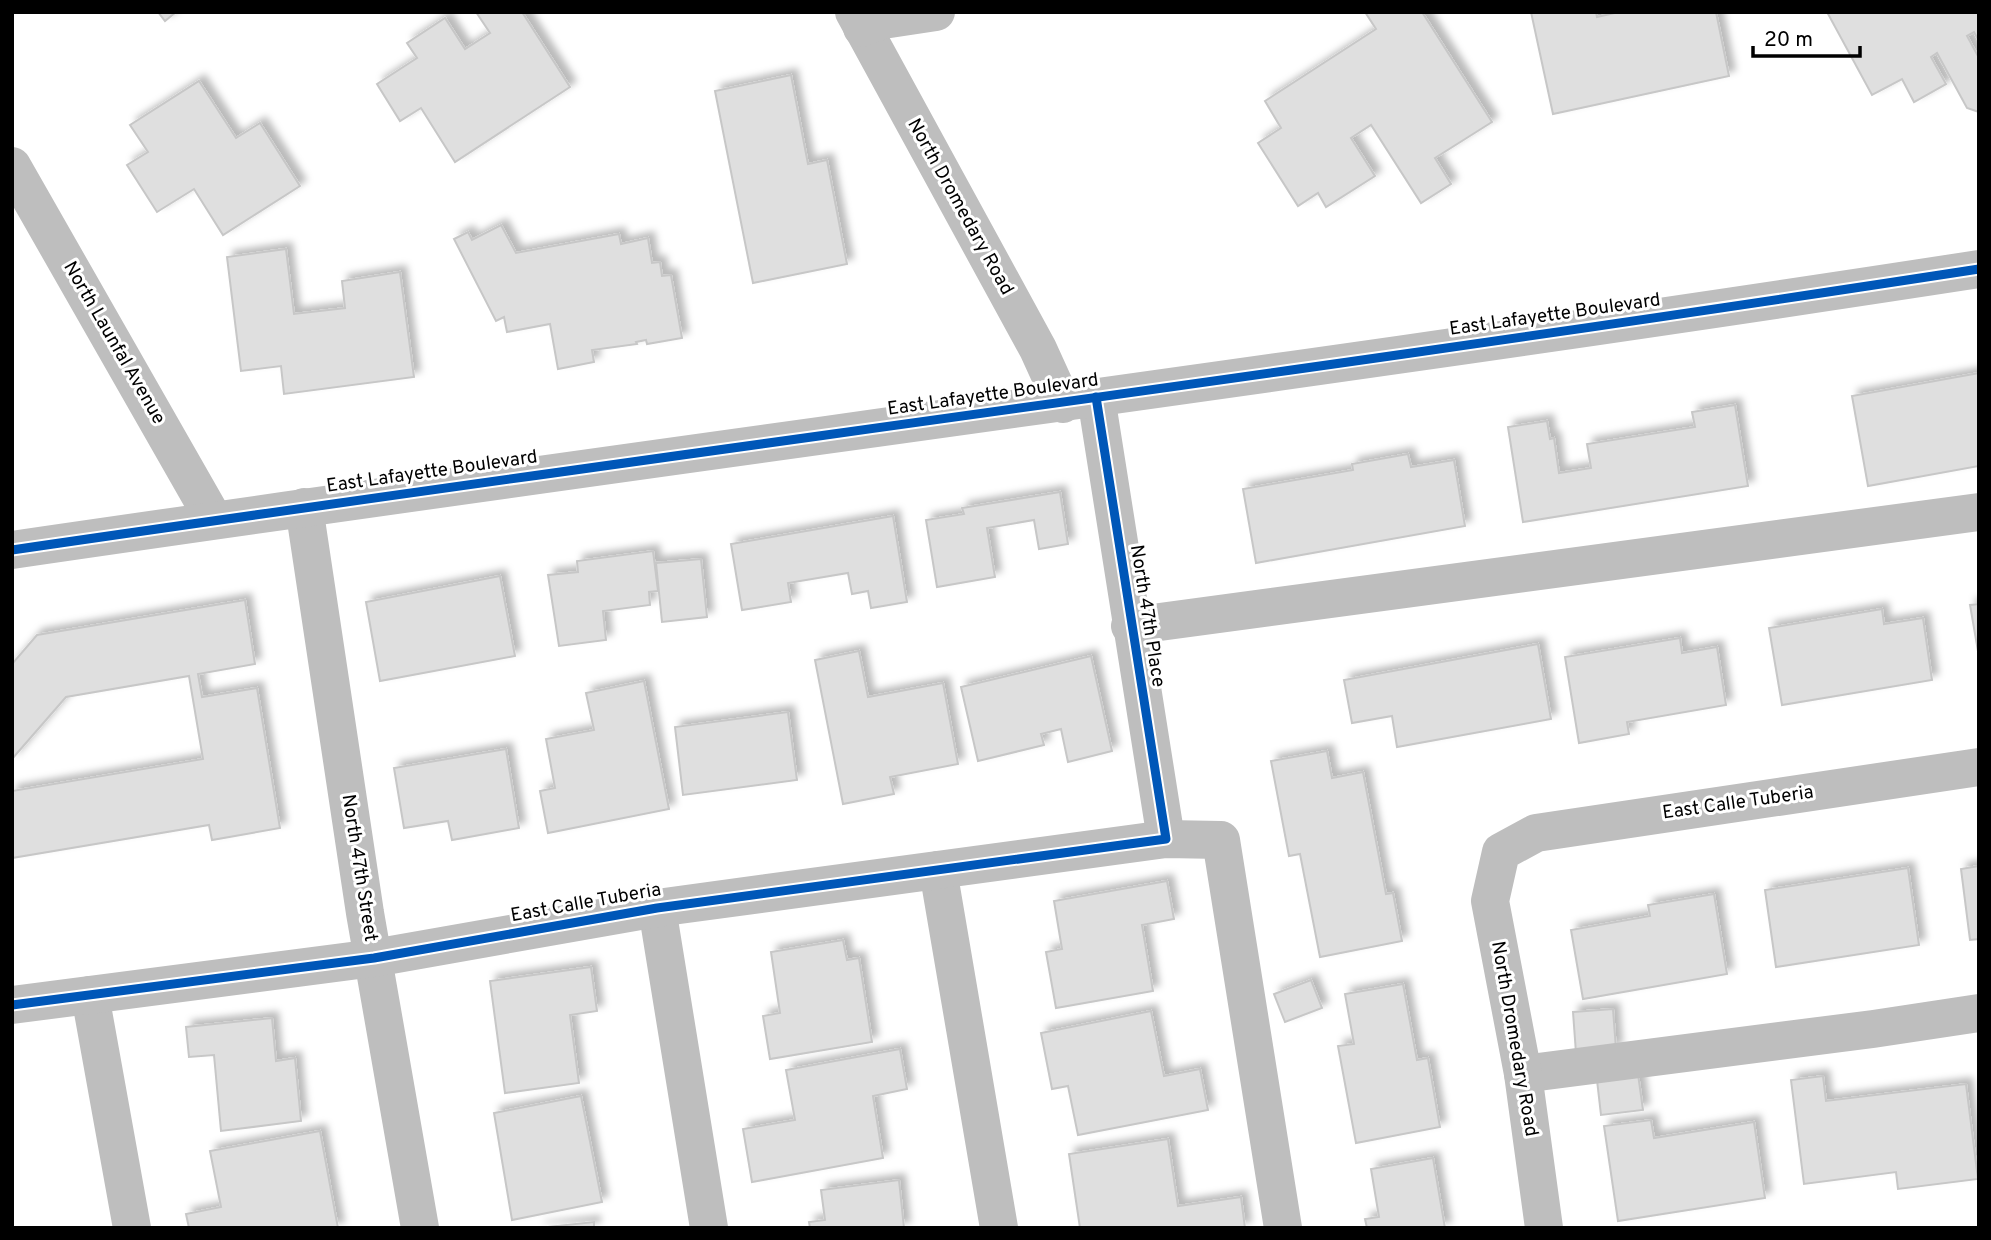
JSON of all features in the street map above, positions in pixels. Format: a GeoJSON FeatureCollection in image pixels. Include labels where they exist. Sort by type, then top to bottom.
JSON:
{"type":"FeatureCollection","features":[{"type":"Feature","properties":{"kind":"street"},"geometry":{"type":"LineString","coordinates":[[858,20],[883,20],[936,12]]}},
{"type":"Feature","properties":{"kind":"street","name":"North Dromedary Road"},"geometry":{"type":"LineString","coordinates":[[858,20],[1038,349],[1079,401]]}},
{"type":"Feature","properties":{"kind":"street","name":"North Launfal Avenue"},"geometry":{"type":"LineString","coordinates":[[12,166],[27,218],[214,520]]}},
{"type":"Feature","properties":{"kind":"street","name":"East Lafayette Boulevard"},"geometry":{"type":"LineString","coordinates":[[12,550],[1580,330],[1979,269]]}},
{"type":"Feature","properties":{"kind":"street","name":"North 47th Place"},"geometry":{"type":"LineString","coordinates":[[1079,401],[1130,626],[1166,839]]}},
{"type":"Feature","properties":{"kind":"street","name":"North 47th Street"},"geometry":{"type":"LineString","coordinates":[[304,507],[374,958],[420,1228]]}},
{"type":"Feature","properties":{"kind":"street"},"geometry":{"type":"LineString","coordinates":[[1130,626],[1979,512]]}},
{"type":"Feature","properties":{"kind":"street","name":"East Calle Tuberia"},"geometry":{"type":"LineString","coordinates":[[1501,852],[1536,833],[1979,768]]}},
{"type":"Feature","properties":{"kind":"street","name":"East Calle Tuberia"},"geometry":{"type":"LineString","coordinates":[[12,1004],[374,958],[657,908],[1166,839],[1221,840],[1283,1228]]}},
{"type":"Feature","properties":{"kind":"street","name":"North Dromedary Road"},"geometry":{"type":"LineString","coordinates":[[1501,852],[1490,901],[1522,1074],[1544,1228]]}},
{"type":"Feature","properties":{"kind":"street"},"geometry":{"type":"LineString","coordinates":[[938,870],[999,1228]]}},
{"type":"Feature","properties":{"kind":"street"},"geometry":{"type":"LineString","coordinates":[[657,908],[709,1228]]}},
{"type":"Feature","properties":{"kind":"street"},"geometry":{"type":"LineString","coordinates":[[90,995],[132,1228]]}},
{"type":"Feature","properties":{"kind":"street"},"geometry":{"type":"LineString","coordinates":[[1522,1074],[1979,1013]]}},
{"type":"Feature","properties":{"kind":"building"},"geometry":{"type":"Polygon","coordinates":[[[158,12],[176,12],[165,21],[158,12]]]}},
{"type":"Feature","properties":{"kind":"building"},"geometry":{"type":"Polygon","coordinates":[[[476,12],[522,12],[570,87],[455,162],[421,108],[400,121],[377,84],[417,58],[407,43],[445,18],[465,49],[490,33],[476,12]]]}},
{"type":"Feature","properties":{"kind":"building"},"geometry":{"type":"Polygon","coordinates":[[[1365,12],[1422,12],[1492,122],[1435,158],[1451,184],[1421,203],[1371,125],[1351,138],[1375,176],[1326,207],[1318,193],[1298,206],[1258,143],[1281,128],[1265,101],[1376,29],[1365,12]]]}},
{"type":"Feature","properties":{"kind":"building"},"geometry":{"type":"Polygon","coordinates":[[[1531,12],[1596,12],[1597,17],[1619,12],[1716,12],[1729,76],[1553,114],[1531,12]]]}},
{"type":"Feature","properties":{"kind":"building"},"geometry":{"type":"Polygon","coordinates":[[[1827,12],[1979,12],[1979,41],[1974,32],[1967,36],[1979,58],[1979,112],[1967,108],[1937,53],[1931,57],[1946,84],[1914,102],[1902,79],[1872,95],[1827,12]]]}},
{"type":"Feature","properties":{"kind":"building"},"geometry":{"type":"Polygon","coordinates":[[[791,75],[808,164],[827,160],[847,264],[753,283],[715,91],[791,75]]]}},
{"type":"Feature","properties":{"kind":"building"},"geometry":{"type":"Polygon","coordinates":[[[199,81],[236,138],[260,123],[300,186],[223,235],[194,189],[157,212],[127,165],[148,152],[130,125],[199,81]]]}},
{"type":"Feature","properties":{"kind":"building"},"geometry":{"type":"Polygon","coordinates":[[[501,225],[516,253],[619,234],[621,244],[648,238],[652,263],[660,262],[662,276],[671,275],[682,338],[647,344],[646,340],[636,342],[637,344],[592,350],[594,362],[558,369],[550,324],[507,332],[504,317],[496,321],[454,239],[468,232],[472,240],[501,225]]]}},
{"type":"Feature","properties":{"kind":"building"},"geometry":{"type":"Polygon","coordinates":[[[286,249],[294,314],[345,308],[342,281],[400,272],[414,377],[284,394],[281,366],[241,371],[227,257],[286,249]]]}},
{"type":"Feature","properties":{"kind":"building"},"geometry":{"type":"Polygon","coordinates":[[[1979,373],[1979,466],[1868,486],[1852,396],[1979,373]]]}},
{"type":"Feature","properties":{"kind":"building"},"geometry":{"type":"Polygon","coordinates":[[[1735,405],[1748,486],[1523,522],[1508,427],[1547,421],[1550,439],[1554,438],[1559,473],[1591,468],[1587,444],[1695,427],[1692,412],[1735,405]]]}},
{"type":"Feature","properties":{"kind":"building"},"geometry":{"type":"Polygon","coordinates":[[[1408,454],[1411,467],[1454,460],[1465,526],[1256,563],[1243,489],[1353,470],[1352,464],[1408,454]]]}},
{"type":"Feature","properties":{"kind":"building"},"geometry":{"type":"Polygon","coordinates":[[[1060,492],[1068,544],[1039,549],[1034,520],[987,528],[995,577],[937,587],[926,520],[964,514],[962,508],[1060,492]]]}},
{"type":"Feature","properties":{"kind":"building"},"geometry":{"type":"Polygon","coordinates":[[[893,516],[907,602],[871,608],[868,591],[852,594],[848,573],[788,583],[791,602],[742,610],[731,544],[893,516]]]}},
{"type":"Feature","properties":{"kind":"building"},"geometry":{"type":"Polygon","coordinates":[[[653,551],[658,591],[649,592],[650,605],[603,611],[606,640],[559,646],[548,575],[578,572],[577,561],[653,551]]]}},
{"type":"Feature","properties":{"kind":"building"},"geometry":{"type":"Polygon","coordinates":[[[701,559],[707,617],[662,622],[656,563],[701,559]]]}},
{"type":"Feature","properties":{"kind":"building"},"geometry":{"type":"Polygon","coordinates":[[[500,576],[515,656],[380,681],[366,602],[500,576]]]}},
{"type":"Feature","properties":{"kind":"building"},"geometry":{"type":"Polygon","coordinates":[[[245,600],[255,664],[198,674],[202,697],[257,688],[280,828],[212,840],[209,825],[12,858],[12,791],[203,759],[189,676],[66,697],[12,759],[12,664],[37,635],[245,600]]]}},
{"type":"Feature","properties":{"kind":"building"},"geometry":{"type":"Polygon","coordinates":[[[1979,604],[1979,657],[1970,605],[1979,604]]]}},
{"type":"Feature","properties":{"kind":"building"},"geometry":{"type":"Polygon","coordinates":[[[1882,609],[1884,624],[1923,618],[1932,680],[1782,705],[1769,628],[1882,609]]]}},
{"type":"Feature","properties":{"kind":"building"},"geometry":{"type":"Polygon","coordinates":[[[1680,638],[1682,653],[1717,647],[1726,705],[1627,722],[1629,734],[1579,743],[1565,657],[1680,638]]]}},
{"type":"Feature","properties":{"kind":"building"},"geometry":{"type":"Polygon","coordinates":[[[1538,644],[1551,719],[1397,747],[1392,716],[1352,723],[1344,680],[1538,644]]]}},
{"type":"Feature","properties":{"kind":"building"},"geometry":{"type":"Polygon","coordinates":[[[859,651],[868,697],[943,683],[958,764],[890,777],[894,794],[843,804],[815,660],[859,651]]]}},
{"type":"Feature","properties":{"kind":"building"},"geometry":{"type":"Polygon","coordinates":[[[1091,656],[1112,751],[1068,762],[1061,729],[1041,734],[1044,745],[978,761],[961,687],[1091,656]]]}},
{"type":"Feature","properties":{"kind":"building"},"geometry":{"type":"Polygon","coordinates":[[[644,681],[669,809],[548,833],[540,791],[555,788],[546,739],[594,730],[586,693],[644,681]]]}},
{"type":"Feature","properties":{"kind":"building"},"geometry":{"type":"Polygon","coordinates":[[[788,712],[797,780],[683,795],[675,727],[788,712]]]}},
{"type":"Feature","properties":{"kind":"building"},"geometry":{"type":"Polygon","coordinates":[[[506,749],[519,828],[452,840],[448,821],[404,828],[394,768],[506,749]]]}},
{"type":"Feature","properties":{"kind":"building"},"geometry":{"type":"Polygon","coordinates":[[[1327,751],[1332,778],[1363,772],[1386,894],[1393,893],[1402,941],[1320,957],[1300,854],[1289,856],[1271,761],[1327,751]]]}},
{"type":"Feature","properties":{"kind":"building"},"geometry":{"type":"Polygon","coordinates":[[[1979,866],[1979,939],[1970,940],[1961,869],[1979,866]]]}},
{"type":"Feature","properties":{"kind":"building"},"geometry":{"type":"Polygon","coordinates":[[[1908,868],[1919,945],[1776,967],[1765,890],[1908,868]]]}},
{"type":"Feature","properties":{"kind":"building"},"geometry":{"type":"Polygon","coordinates":[[[1167,881],[1174,919],[1142,925],[1153,991],[1056,1008],[1046,952],[1062,949],[1054,901],[1167,881]]]}},
{"type":"Feature","properties":{"kind":"building"},"geometry":{"type":"Polygon","coordinates":[[[1714,894],[1727,974],[1583,999],[1571,930],[1650,916],[1648,905],[1714,894]]]}},
{"type":"Feature","properties":{"kind":"building"},"geometry":{"type":"Polygon","coordinates":[[[843,940],[847,960],[859,958],[872,1042],[770,1059],[763,1016],[780,1013],[771,952],[843,940]]]}},
{"type":"Feature","properties":{"kind":"building"},"geometry":{"type":"Polygon","coordinates":[[[591,967],[597,1011],[570,1015],[579,1083],[505,1093],[490,981],[591,967]]]}},
{"type":"Feature","properties":{"kind":"building"},"geometry":{"type":"Polygon","coordinates":[[[1311,980],[1322,1008],[1285,1022],[1274,994],[1311,980]]]}},
{"type":"Feature","properties":{"kind":"building"},"geometry":{"type":"Polygon","coordinates":[[[1403,984],[1417,1060],[1428,1058],[1440,1127],[1356,1143],[1338,1046],[1354,1044],[1345,994],[1403,984]]]}},
{"type":"Feature","properties":{"kind":"building"},"geometry":{"type":"Polygon","coordinates":[[[1613,1009],[1616,1049],[1576,1053],[1573,1012],[1613,1009]]]}},
{"type":"Feature","properties":{"kind":"building"},"geometry":{"type":"Polygon","coordinates":[[[1151,1011],[1164,1076],[1200,1069],[1208,1110],[1078,1135],[1068,1086],[1052,1089],[1041,1033],[1151,1011]]]}},
{"type":"Feature","properties":{"kind":"building"},"geometry":{"type":"Polygon","coordinates":[[[272,1018],[276,1061],[295,1058],[301,1121],[221,1131],[214,1055],[189,1057],[186,1027],[272,1018]]]}},
{"type":"Feature","properties":{"kind":"building"},"geometry":{"type":"Polygon","coordinates":[[[900,1049],[907,1089],[873,1096],[883,1158],[752,1182],[743,1129],[795,1120],[786,1070],[900,1049]]]}},
{"type":"Feature","properties":{"kind":"building"},"geometry":{"type":"Polygon","coordinates":[[[1638,1074],[1643,1110],[1601,1115],[1597,1080],[1638,1074]]]}},
{"type":"Feature","properties":{"kind":"building"},"geometry":{"type":"Polygon","coordinates":[[[1823,1076],[1826,1101],[1966,1084],[1978,1179],[1898,1189],[1896,1172],[1804,1184],[1791,1080],[1823,1076]]]}},
{"type":"Feature","properties":{"kind":"building"},"geometry":{"type":"Polygon","coordinates":[[[581,1096],[602,1202],[512,1220],[494,1113],[581,1096]]]}},
{"type":"Feature","properties":{"kind":"building"},"geometry":{"type":"Polygon","coordinates":[[[1651,1120],[1654,1138],[1754,1122],[1765,1198],[1618,1221],[1604,1126],[1651,1120]]]}},
{"type":"Feature","properties":{"kind":"building"},"geometry":{"type":"Polygon","coordinates":[[[320,1131],[338,1228],[189,1228],[186,1214],[221,1207],[210,1151],[320,1131]]]}},
{"type":"Feature","properties":{"kind":"building"},"geometry":{"type":"Polygon","coordinates":[[[1168,1139],[1178,1206],[1241,1197],[1245,1228],[1080,1228],[1069,1154],[1168,1139]]]}},
{"type":"Feature","properties":{"kind":"building"},"geometry":{"type":"Polygon","coordinates":[[[1433,1158],[1445,1228],[1367,1228],[1365,1219],[1379,1217],[1371,1169],[1433,1158]]]}},
{"type":"Feature","properties":{"kind":"building"},"geometry":{"type":"Polygon","coordinates":[[[899,1180],[904,1228],[810,1228],[809,1222],[825,1220],[821,1190],[899,1180]]]}},
{"type":"Feature","properties":{"kind":"building"},"geometry":{"type":"Polygon","coordinates":[[[594,1222],[594,1228],[538,1228],[594,1222]]]}},
{"type":"Feature","properties":{"kind":"cycle path"},"geometry":{"type":"LineString","coordinates":[[12,550],[1488,342],[1979,269]]}},
{"type":"Feature","properties":{"kind":"cycle path"},"geometry":{"type":"LineString","coordinates":[[12,1005],[374,958],[657,908],[1166,839],[1096,397]]}}]}
